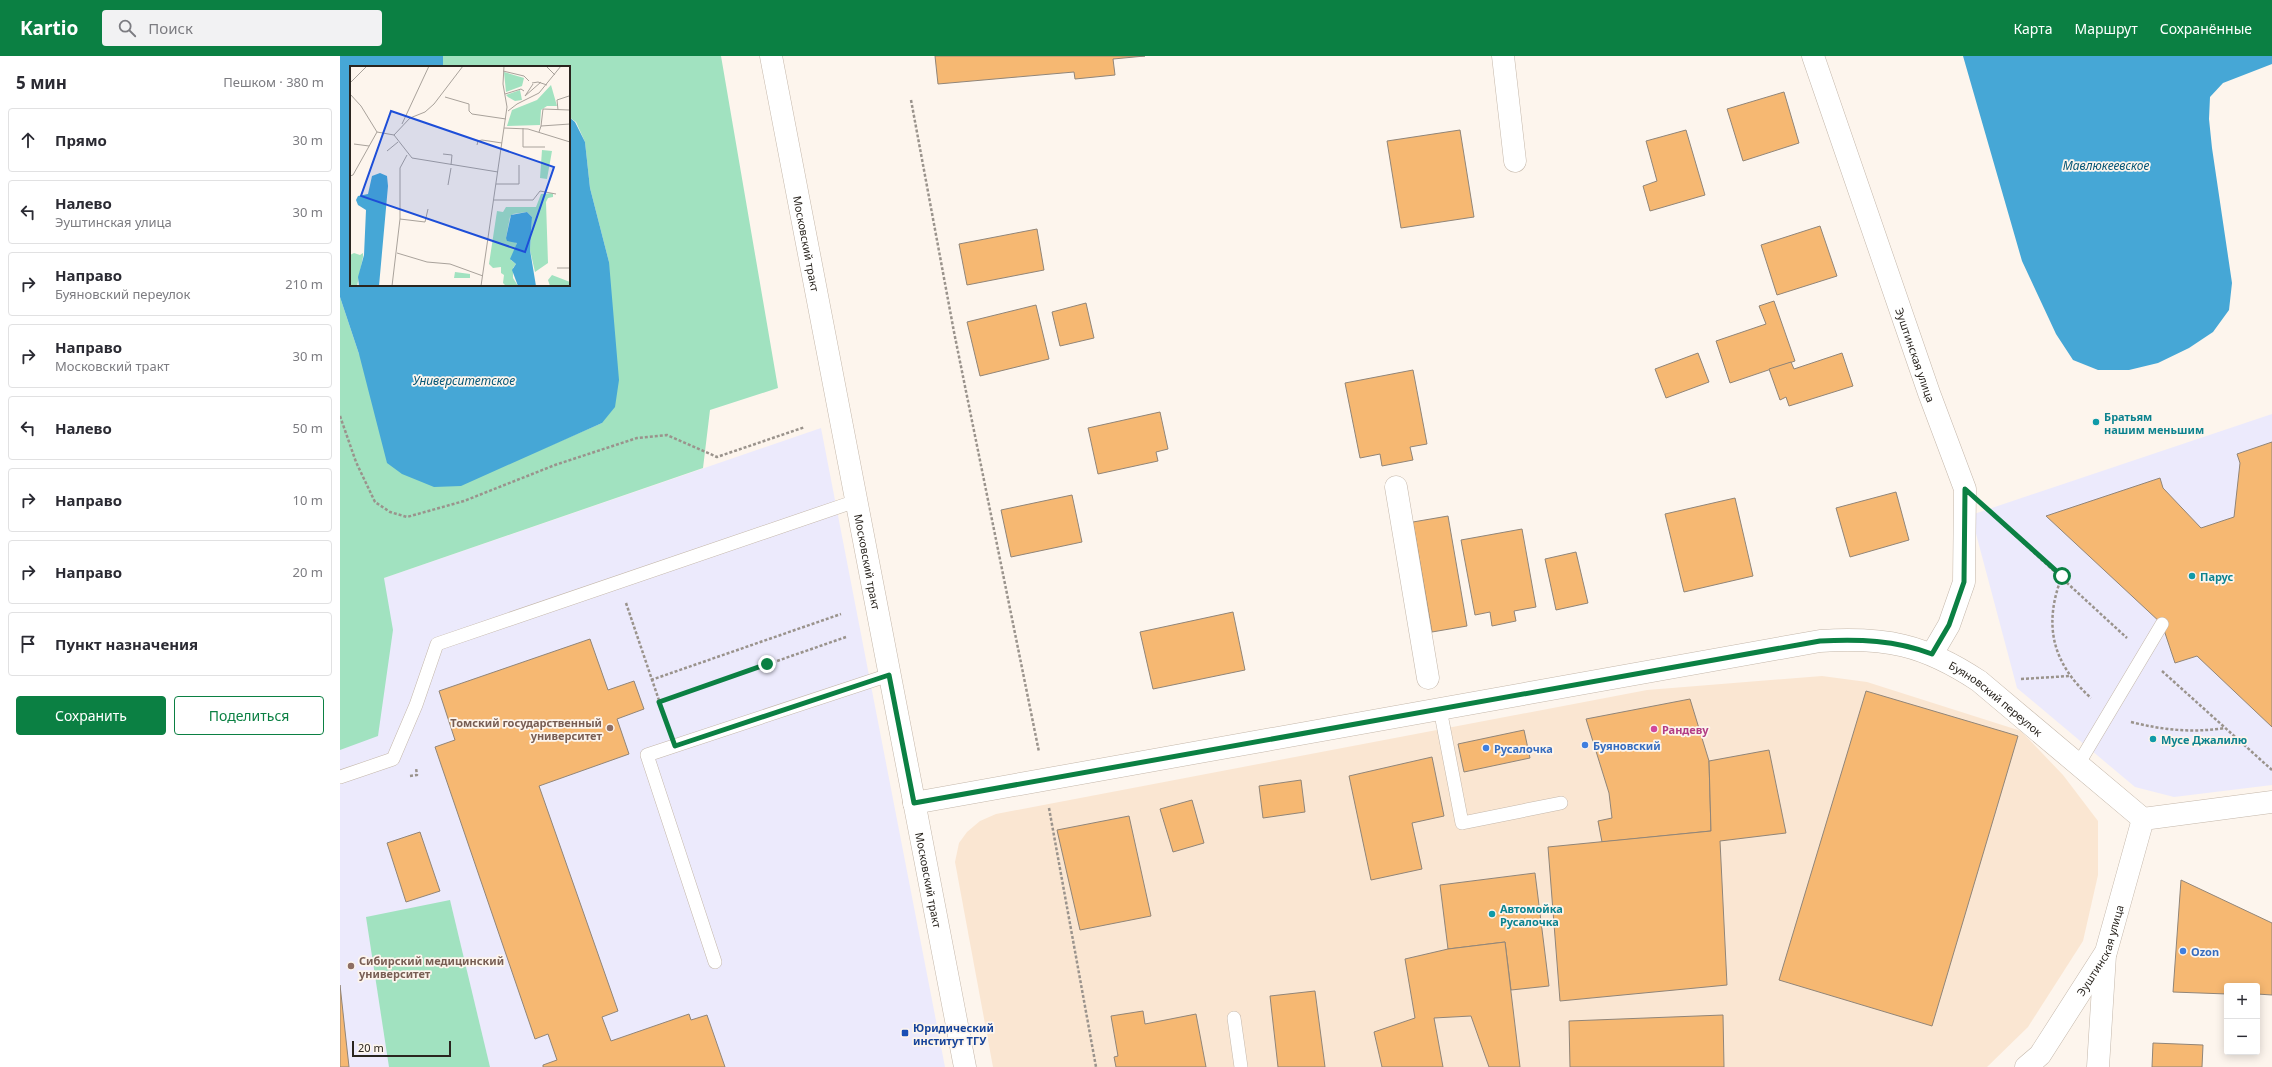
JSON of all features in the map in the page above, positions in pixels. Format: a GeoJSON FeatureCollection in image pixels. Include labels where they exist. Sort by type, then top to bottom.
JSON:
{"type":"FeatureCollection","features":[{"type":"Feature","properties":{"kind":"street","name":"Московский тракт"},"geometry":{"type":"LineString","coordinates":[[771,56],[965,1067]]}},
{"type":"Feature","properties":{"kind":"street"},"geometry":{"type":"LineString","coordinates":[[1503,56],[1515,161]]}},
{"type":"Feature","properties":{"kind":"street","name":"Эуштинская улица"},"geometry":{"type":"LineString","coordinates":[[1813,56],[1929,393],[1965,489],[1964,582],[1949,625],[1932,654]]}},
{"type":"Feature","properties":{"kind":"street"},"geometry":{"type":"LineString","coordinates":[[1396,487],[1428,678]]}},
{"type":"Feature","properties":{"kind":"street","name":"Буяновский переулок"},"geometry":{"type":"LineString","coordinates":[[914,803],[1044,781],[1820,641],[1879,640],[1910,646],[1932,654],[1957,666],[1979,681],[2079,763],[2143,819]]}},
{"type":"Feature","properties":{"kind":"street"},"geometry":{"type":"LineString","coordinates":[[2143,819],[2272,802]]}},
{"type":"Feature","properties":{"kind":"street","name":"Эуштинская улица"},"geometry":{"type":"LineString","coordinates":[[2026,1067],[2040,1055],[2106,952],[2143,819]]}},
{"type":"Feature","properties":{"kind":"street"},"geometry":{"type":"LineString","coordinates":[[2098,1067],[2106,952]]}},
{"type":"Feature","properties":{"kind":"lane"},"geometry":{"type":"LineString","coordinates":[[340,777],[393,759],[416,705],[437,644],[619,580],[856,501]]}},
{"type":"Feature","properties":{"kind":"lane"},"geometry":{"type":"LineString","coordinates":[[2079,763],[2162,624]]}},
{"type":"Feature","properties":{"kind":"lane"},"geometry":{"type":"LineString","coordinates":[[715,962],[647,755],[889,675]]}},
{"type":"Feature","properties":{"kind":"lane"},"geometry":{"type":"LineString","coordinates":[[1440,709],[1462,823],[1561,803]]}},
{"type":"Feature","properties":{"kind":"lane"},"geometry":{"type":"LineString","coordinates":[[1234,1018],[1241,1067]]}},
{"type":"Feature","properties":{"kind":"path"},"geometry":{"type":"LineString","coordinates":[[911,100],[954,332],[1044,781],[1096,1067]]}},
{"type":"Feature","properties":{"kind":"path"},"geometry":{"type":"LineString","coordinates":[[340,416],[356,462],[375,502],[390,512],[407,517],[464,501],[555,465],[637,438],[667,435],[716,457],[805,427]]}},
{"type":"Feature","properties":{"kind":"path"},"geometry":{"type":"LineString","coordinates":[[1965,489],[2062,576],[2144,654],[2272,770]]}},
{"type":"Feature","properties":{"kind":"path"},"geometry":{"type":"LineString","coordinates":[[619,580],[651,680],[675,746]]}},
{"type":"Feature","properties":{"kind":"path"},"geometry":{"type":"LineString","coordinates":[[651,680],[841,614]]}},
{"type":"Feature","properties":{"kind":"path"},"geometry":{"type":"LineString","coordinates":[[659,702],[846,637]]}},
{"type":"Feature","properties":{"kind":"path"},"geometry":{"type":"LineString","coordinates":[[1979,681],[2070,676]]}},
{"type":"Feature","properties":{"kind":"shaded area"},"geometry":{"type":"Polygon","coordinates":[[[2272,414],[2272,785],[2174,797],[2135,787],[2017,688],[1971,515],[2272,414]]]}},
{"type":"Feature","properties":{"kind":"shaded area","name":"Томский государственный университет"},"geometry":{"type":"Polygon","coordinates":[[[821,428],[945,1067],[340,1067],[340,590],[384,578],[821,428]]]}},
{"type":"Feature","properties":{"kind":"shaded area"},"geometry":{"type":"Polygon","coordinates":[[[1822,676],[1867,682],[2021,731],[2063,775],[2098,821],[2098,875],[2083,941],[2028,1027],[1987,1067],[993,1067],[955,862],[959,843],[967,832],[980,821],[996,814],[1647,690],[1822,676]]]}},
{"type":"Feature","properties":{"kind":"green space"},"geometry":{"type":"Polygon","coordinates":[[[443,56],[721,56],[778,388],[710,410],[703,468],[384,578],[393,630],[378,736],[340,750],[340,297],[359,354],[533,453],[602,423],[609,262],[590,188],[585,142],[576,122],[570,118],[570,66],[443,66],[443,56]]]}},
{"type":"Feature","properties":{"kind":"green space"},"geometry":{"type":"Polygon","coordinates":[[[450,900],[490,1067],[389,1067],[366,917],[450,900]]]}},
{"type":"Feature","properties":{"kind":"water","name":"Университетское"},"geometry":{"type":"Polygon","coordinates":[[[340,56],[443,56],[443,66],[350,66],[350,286],[570,286],[570,118],[575,122],[585,142],[590,188],[609,262],[619,380],[615,407],[602,423],[461,486],[434,487],[402,474],[387,463],[359,354],[340,297],[340,56]]]}},
{"type":"Feature","properties":{"kind":"water","name":"Мавлюкеевское"},"geometry":{"type":"Polygon","coordinates":[[[1963,56],[2272,56],[2272,64],[2223,83],[2210,97],[2209,119],[2212,148],[2232,283],[2229,310],[2213,332],[2189,348],[2158,363],[2129,370],[2098,370],[2073,360],[2056,334],[2022,261],[1963,56]]]}},
{"type":"Feature","properties":{"kind":"building"},"geometry":{"type":"Polygon","coordinates":[[[935,56],[1145,56],[1113,59],[1115,75],[1075,79],[1074,72],[938,84],[935,56]]]}},
{"type":"Feature","properties":{"kind":"building"},"geometry":{"type":"Polygon","coordinates":[[[1784,92],[1799,143],[1743,161],[1727,109],[1784,92]]]}},
{"type":"Feature","properties":{"kind":"building"},"geometry":{"type":"Polygon","coordinates":[[[1460,130],[1474,217],[1401,228],[1387,141],[1460,130]]]}},
{"type":"Feature","properties":{"kind":"building"},"geometry":{"type":"Polygon","coordinates":[[[1686,130],[1705,195],[1650,211],[1643,186],[1657,181],[1646,141],[1686,130]]]}},
{"type":"Feature","properties":{"kind":"building"},"geometry":{"type":"Polygon","coordinates":[[[1820,226],[1837,276],[1777,295],[1761,245],[1820,226]]]}},
{"type":"Feature","properties":{"kind":"building"},"geometry":{"type":"Polygon","coordinates":[[[1037,229],[1044,270],[967,285],[959,244],[1037,229]]]}},
{"type":"Feature","properties":{"kind":"building"},"geometry":{"type":"Polygon","coordinates":[[[1774,301],[1795,361],[1730,383],[1716,341],[1766,324],[1759,306],[1774,301]]]}},
{"type":"Feature","properties":{"kind":"building"},"geometry":{"type":"Polygon","coordinates":[[[1086,303],[1094,338],[1060,346],[1052,312],[1086,303]]]}},
{"type":"Feature","properties":{"kind":"building"},"geometry":{"type":"Polygon","coordinates":[[[1036,305],[1049,359],[980,376],[967,322],[1036,305]]]}},
{"type":"Feature","properties":{"kind":"building"},"geometry":{"type":"Polygon","coordinates":[[[1698,353],[1709,382],[1666,398],[1655,369],[1698,353]]]}},
{"type":"Feature","properties":{"kind":"building"},"geometry":{"type":"Polygon","coordinates":[[[1842,353],[1853,386],[1789,406],[1786,397],[1780,400],[1769,369],[1791,362],[1794,369],[1842,353]]]}},
{"type":"Feature","properties":{"kind":"building"},"geometry":{"type":"Polygon","coordinates":[[[1413,370],[1427,444],[1410,447],[1413,460],[1382,466],[1380,454],[1360,458],[1345,383],[1413,370]]]}},
{"type":"Feature","properties":{"kind":"building"},"geometry":{"type":"Polygon","coordinates":[[[1160,412],[1168,449],[1156,452],[1158,461],[1098,474],[1088,428],[1160,412]]]}},
{"type":"Feature","properties":{"kind":"building","name":"Парус"},"geometry":{"type":"Polygon","coordinates":[[[2272,442],[2272,727],[2197,656],[2175,663],[2162,624],[2046,516],[2160,478],[2163,488],[2201,528],[2234,517],[2240,463],[2237,454],[2272,442]]]}},
{"type":"Feature","properties":{"kind":"building"},"geometry":{"type":"Polygon","coordinates":[[[1896,492],[1909,540],[1850,557],[1836,508],[1896,492]]]}},
{"type":"Feature","properties":{"kind":"building"},"geometry":{"type":"Polygon","coordinates":[[[1072,495],[1082,542],[1011,557],[1001,510],[1072,495]]]}},
{"type":"Feature","properties":{"kind":"building"},"geometry":{"type":"Polygon","coordinates":[[[1735,498],[1753,576],[1684,592],[1665,514],[1735,498]]]}},
{"type":"Feature","properties":{"kind":"building"},"geometry":{"type":"Polygon","coordinates":[[[1448,516],[1467,626],[1432,632],[1413,522],[1448,516]]]}},
{"type":"Feature","properties":{"kind":"building"},"geometry":{"type":"Polygon","coordinates":[[[1522,529],[1536,607],[1514,611],[1516,621],[1492,626],[1490,612],[1475,615],[1461,540],[1522,529]]]}},
{"type":"Feature","properties":{"kind":"building"},"geometry":{"type":"Polygon","coordinates":[[[1576,552],[1588,603],[1556,610],[1545,559],[1576,552]]]}},
{"type":"Feature","properties":{"kind":"building"},"geometry":{"type":"Polygon","coordinates":[[[1233,612],[1245,670],[1153,689],[1140,632],[1233,612]]]}},
{"type":"Feature","properties":{"kind":"building"},"geometry":{"type":"Polygon","coordinates":[[[590,639],[608,690],[634,681],[644,709],[617,719],[629,754],[539,786],[618,1011],[602,1017],[611,1041],[689,1014],[691,1020],[707,1015],[725,1067],[543,1067],[543,1065],[557,1060],[548,1034],[535,1039],[435,747],[455,740],[439,691],[590,639]]]}},
{"type":"Feature","properties":{"kind":"building"},"geometry":{"type":"Polygon","coordinates":[[[1866,691],[2018,736],[1932,1026],[1779,980],[1866,691]]]}},
{"type":"Feature","properties":{"kind":"building"},"geometry":{"type":"Polygon","coordinates":[[[1690,699],[1709,761],[1711,831],[1602,842],[1598,821],[1612,818],[1609,793],[1586,719],[1690,699]]]}},
{"type":"Feature","properties":{"kind":"building"},"geometry":{"type":"Polygon","coordinates":[[[1524,730],[1530,758],[1464,772],[1458,744],[1524,730]]]}},
{"type":"Feature","properties":{"kind":"building"},"geometry":{"type":"Polygon","coordinates":[[[1769,750],[1786,833],[1720,841],[1727,985],[1560,1001],[1548,847],[1711,831],[1709,761],[1769,750]]]}},
{"type":"Feature","properties":{"kind":"building"},"geometry":{"type":"Polygon","coordinates":[[[1432,757],[1444,816],[1412,823],[1422,869],[1371,880],[1349,776],[1432,757]]]}},
{"type":"Feature","properties":{"kind":"building"},"geometry":{"type":"Polygon","coordinates":[[[1301,780],[1305,812],[1263,818],[1259,786],[1301,780]]]}},
{"type":"Feature","properties":{"kind":"building"},"geometry":{"type":"Polygon","coordinates":[[[1192,800],[1204,843],[1173,852],[1160,809],[1192,800]]]}},
{"type":"Feature","properties":{"kind":"building"},"geometry":{"type":"Polygon","coordinates":[[[1129,816],[1151,916],[1080,930],[1057,830],[1129,816]]]}},
{"type":"Feature","properties":{"kind":"building"},"geometry":{"type":"Polygon","coordinates":[[[420,832],[440,891],[406,902],[387,843],[420,832]]]}},
{"type":"Feature","properties":{"kind":"building","name":"Автомойка Русалочка"},"geometry":{"type":"Polygon","coordinates":[[[1535,873],[1549,986],[1511,990],[1505,942],[1448,949],[1440,885],[1535,873]]]}},
{"type":"Feature","properties":{"kind":"building"},"geometry":{"type":"Polygon","coordinates":[[[2181,880],[2272,923],[2272,995],[2260,994],[2260,983],[2224,983],[2224,994],[2173,992],[2181,880]]]}},
{"type":"Feature","properties":{"kind":"building"},"geometry":{"type":"Polygon","coordinates":[[[1505,942],[1520,1067],[1489,1067],[1471,1016],[1434,1018],[1443,1067],[1382,1067],[1374,1032],[1415,1018],[1405,959],[1448,949],[1505,942]]]}},
{"type":"Feature","properties":{"kind":"building"},"geometry":{"type":"Polygon","coordinates":[[[340,985],[349,1067],[340,1067],[340,985]]]}},
{"type":"Feature","properties":{"kind":"building"},"geometry":{"type":"Polygon","coordinates":[[[1315,991],[1325,1067],[1278,1067],[1270,996],[1315,991]]]}},
{"type":"Feature","properties":{"kind":"building"},"geometry":{"type":"Polygon","coordinates":[[[1143,1011],[1145,1024],[1196,1014],[1206,1067],[1116,1067],[1114,1057],[1118,1056],[1111,1016],[1143,1011]]]}},
{"type":"Feature","properties":{"kind":"building"},"geometry":{"type":"Polygon","coordinates":[[[1723,1015],[1724,1067],[1570,1067],[1569,1021],[1723,1015]]]}},
{"type":"Feature","properties":{"kind":"building"},"geometry":{"type":"Polygon","coordinates":[[[2153,1043],[2203,1045],[2202,1067],[2152,1067],[2153,1043]]]}},
{"type":"Feature","properties":{"kind":"place","name":"Братьям нашим меньшим"},"geometry":{"type":"Point","coordinates":[2096,422]}},
{"type":"Feature","properties":{"kind":"place","name":"Парус"},"geometry":{"type":"Point","coordinates":[2192,576]}},
{"type":"Feature","properties":{"kind":"place","name":"Томский государственный университет"},"geometry":{"type":"Point","coordinates":[610,728]}},
{"type":"Feature","properties":{"kind":"place","name":"Рандеву"},"geometry":{"type":"Point","coordinates":[1654,729]}},
{"type":"Feature","properties":{"kind":"place","name":"Мусе Джалилю"},"geometry":{"type":"Point","coordinates":[2153,739]}},
{"type":"Feature","properties":{"kind":"place","name":"Буяновский"},"geometry":{"type":"Point","coordinates":[1585,745]}},
{"type":"Feature","properties":{"kind":"place","name":"Русалочка"},"geometry":{"type":"Point","coordinates":[1486,748]}},
{"type":"Feature","properties":{"kind":"place","name":"Автомойка Русалочка"},"geometry":{"type":"Point","coordinates":[1492,914]}},
{"type":"Feature","properties":{"kind":"place","name":"Ozon"},"geometry":{"type":"Point","coordinates":[2183,951]}},
{"type":"Feature","properties":{"kind":"place","name":"Сибирский медицинский университет"},"geometry":{"type":"Point","coordinates":[351,966]}},
{"type":"Feature","properties":{"kind":"place","name":"Юридический институт ТГУ"},"geometry":{"type":"Point","coordinates":[905,1033]}},
{"type":"Feature","properties":{"kind":"route"},"geometry":{"type":"LineString","coordinates":[[767,664],[659,702],[675,746],[889,675],[914,803],[956,797],[1820,641],[1850,639],[1879,640],[1910,646],[1932,654],[1949,625],[1964,582],[1965,489],[2062,576]]}}]}
